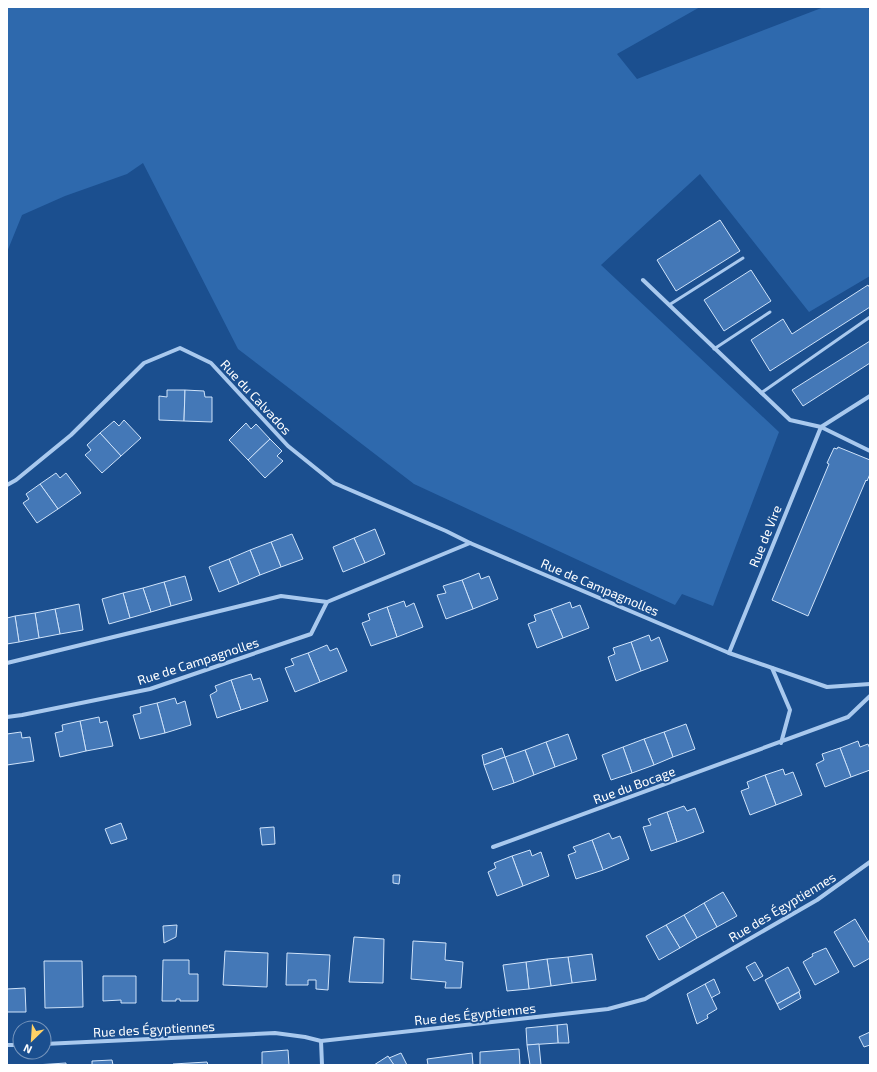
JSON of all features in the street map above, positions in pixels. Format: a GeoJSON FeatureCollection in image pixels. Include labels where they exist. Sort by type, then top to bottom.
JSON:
{"type":"FeatureCollection","features":[{"type":"Feature","properties":{"kind":"street"},"geometry":{"type":"LineString","coordinates":[[643,280],[790,420],[821,427],[870,451]]}},
{"type":"Feature","properties":{"kind":"street","name":"Rue du Calvados"},"geometry":{"type":"LineString","coordinates":[[7,484],[16,480],[71,435],[144,363],[180,348],[211,363],[288,446],[334,483],[446,531],[470,543]]}},
{"type":"Feature","properties":{"kind":"street"},"geometry":{"type":"LineString","coordinates":[[821,427],[870,396]]}},
{"type":"Feature","properties":{"kind":"street","name":"Rue de Vire"},"geometry":{"type":"LineString","coordinates":[[729,652],[821,427]]}},
{"type":"Feature","properties":{"kind":"street"},"geometry":{"type":"LineString","coordinates":[[7,663],[281,596],[327,602],[470,543]]}},
{"type":"Feature","properties":{"kind":"street","name":"Rue de Campagnolles"},"geometry":{"type":"LineString","coordinates":[[470,543],[729,652],[826,688],[870,684]]}},
{"type":"Feature","properties":{"kind":"street","name":"Rue de Campagnolles"},"geometry":{"type":"LineString","coordinates":[[7,717],[150,689],[311,634],[327,602]]}},
{"type":"Feature","properties":{"kind":"street"},"geometry":{"type":"LineString","coordinates":[[772,668],[790,710],[781,743]]}},
{"type":"Feature","properties":{"kind":"street","name":"Rue du Bocage"},"geometry":{"type":"LineString","coordinates":[[493,847],[848,718],[870,696]]}},
{"type":"Feature","properties":{"kind":"street","name":"Rue des Égyptiennes"},"geometry":{"type":"LineString","coordinates":[[52,1044],[275,1034],[305,1037],[320,1041],[608,1009],[645,999],[817,900],[870,862]]}},
{"type":"Feature","properties":{"kind":"street"},"geometry":{"type":"LineString","coordinates":[[320,1041],[322,1065]]}},
{"type":"Feature","properties":{"kind":"lane"},"geometry":{"type":"LineString","coordinates":[[669,305],[742,258]]}},
{"type":"Feature","properties":{"kind":"lane"},"geometry":{"type":"LineString","coordinates":[[714,349],[770,312]]}},
{"type":"Feature","properties":{"kind":"lane"},"geometry":{"type":"LineString","coordinates":[[761,393],[870,317]]}},
{"type":"Feature","properties":{"kind":"shaded area"},"geometry":{"type":"Polygon","coordinates":[[[7,7],[700,7],[617,54],[637,79],[824,7],[867,7],[870,11],[870,276],[809,312],[700,174],[601,265],[779,432],[713,606],[682,594],[675,605],[414,484],[238,349],[143,163],[127,174],[65,196],[22,215],[7,252],[7,7]]]}},
{"type":"Feature","properties":{"kind":"building"},"geometry":{"type":"Polygon","coordinates":[[[720,220],[740,251],[676,291],[657,260],[720,220]]]}},
{"type":"Feature","properties":{"kind":"building"},"geometry":{"type":"Polygon","coordinates":[[[751,270],[771,301],[724,331],[704,300],[751,270]]]}},
{"type":"Feature","properties":{"kind":"building"},"geometry":{"type":"Polygon","coordinates":[[[868,285],[870,288],[870,307],[770,371],[751,340],[783,319],[792,334],[868,285]]]}},
{"type":"Feature","properties":{"kind":"building"},"geometry":{"type":"Polygon","coordinates":[[[870,341],[870,363],[803,406],[792,390],[870,341]]]}},
{"type":"Feature","properties":{"kind":"building"},"geometry":{"type":"Polygon","coordinates":[[[167,390],[185,390],[184,421],[159,420],[159,396],[167,397],[167,390]]]}},
{"type":"Feature","properties":{"kind":"building"},"geometry":{"type":"Polygon","coordinates":[[[185,390],[204,391],[205,397],[212,397],[212,422],[184,421],[185,390]]]}},
{"type":"Feature","properties":{"kind":"building"},"geometry":{"type":"Polygon","coordinates":[[[124,420],[141,438],[121,456],[100,433],[114,421],[119,426],[124,420]]]}},
{"type":"Feature","properties":{"kind":"building"},"geometry":{"type":"Polygon","coordinates":[[[246,423],[251,429],[256,424],[270,439],[248,460],[229,440],[246,423]]]}},
{"type":"Feature","properties":{"kind":"building"},"geometry":{"type":"Polygon","coordinates":[[[100,433],[121,456],[102,473],[85,455],[91,450],[87,445],[100,433]]]}},
{"type":"Feature","properties":{"kind":"building"},"geometry":{"type":"Polygon","coordinates":[[[270,439],[282,451],[277,456],[283,461],[265,478],[248,460],[270,439]]]}},
{"type":"Feature","properties":{"kind":"building"},"geometry":{"type":"Polygon","coordinates":[[[838,447],[870,460],[870,474],[867,481],[866,480],[808,616],[772,600],[829,464],[827,463],[834,448],[837,449],[838,447]]]}},
{"type":"Feature","properties":{"kind":"building"},"geometry":{"type":"Polygon","coordinates":[[[56,473],[60,478],[66,473],[81,493],[58,509],[40,484],[56,473]]]}},
{"type":"Feature","properties":{"kind":"building"},"geometry":{"type":"Polygon","coordinates":[[[40,484],[58,509],[37,523],[23,503],[29,499],[26,494],[40,484]]]}},
{"type":"Feature","properties":{"kind":"building"},"geometry":{"type":"Polygon","coordinates":[[[375,529],[385,554],[365,563],[354,538],[375,529]]]}},
{"type":"Feature","properties":{"kind":"building"},"geometry":{"type":"Polygon","coordinates":[[[292,534],[303,559],[281,567],[271,542],[292,534]]]}},
{"type":"Feature","properties":{"kind":"building"},"geometry":{"type":"Polygon","coordinates":[[[354,538],[365,563],[343,572],[333,547],[354,538]]]}},
{"type":"Feature","properties":{"kind":"building"},"geometry":{"type":"Polygon","coordinates":[[[271,542],[281,567],[260,575],[250,550],[271,542]]]}},
{"type":"Feature","properties":{"kind":"building"},"geometry":{"type":"Polygon","coordinates":[[[250,550],[260,575],[239,584],[229,559],[250,550]]]}},
{"type":"Feature","properties":{"kind":"building"},"geometry":{"type":"Polygon","coordinates":[[[229,559],[239,584],[219,592],[209,567],[229,559]]]}},
{"type":"Feature","properties":{"kind":"building"},"geometry":{"type":"Polygon","coordinates":[[[479,573],[481,579],[489,576],[498,599],[473,609],[462,580],[479,573]]]}},
{"type":"Feature","properties":{"kind":"building"},"geometry":{"type":"Polygon","coordinates":[[[185,576],[192,600],[171,606],[164,582],[185,576]]]}},
{"type":"Feature","properties":{"kind":"building"},"geometry":{"type":"Polygon","coordinates":[[[462,580],[473,609],[446,619],[437,595],[446,593],[443,586],[462,580]]]}},
{"type":"Feature","properties":{"kind":"building"},"geometry":{"type":"Polygon","coordinates":[[[164,582],[171,606],[151,612],[143,588],[164,582]]]}},
{"type":"Feature","properties":{"kind":"building"},"geometry":{"type":"Polygon","coordinates":[[[143,588],[151,612],[130,618],[123,593],[143,588]]]}},
{"type":"Feature","properties":{"kind":"building"},"geometry":{"type":"Polygon","coordinates":[[[123,593],[130,618],[109,624],[102,599],[123,593]]]}},
{"type":"Feature","properties":{"kind":"building"},"geometry":{"type":"Polygon","coordinates":[[[404,601],[406,607],[414,603],[423,627],[397,637],[387,607],[404,601]]]}},
{"type":"Feature","properties":{"kind":"building"},"geometry":{"type":"Polygon","coordinates":[[[570,602],[572,608],[580,605],[589,628],[563,638],[551,609],[570,602]]]}},
{"type":"Feature","properties":{"kind":"building"},"geometry":{"type":"Polygon","coordinates":[[[79,604],[83,630],[60,634],[55,609],[79,604]]]}},
{"type":"Feature","properties":{"kind":"building"},"geometry":{"type":"Polygon","coordinates":[[[387,607],[397,637],[371,646],[362,623],[370,620],[368,614],[387,607]]]}},
{"type":"Feature","properties":{"kind":"building"},"geometry":{"type":"Polygon","coordinates":[[[55,609],[60,634],[39,638],[35,613],[55,609]]]}},
{"type":"Feature","properties":{"kind":"building"},"geometry":{"type":"Polygon","coordinates":[[[551,609],[563,638],[537,648],[528,624],[536,621],[534,615],[551,609]]]}},
{"type":"Feature","properties":{"kind":"building"},"geometry":{"type":"Polygon","coordinates":[[[35,613],[39,638],[19,642],[15,616],[35,613]]]}},
{"type":"Feature","properties":{"kind":"building"},"geometry":{"type":"Polygon","coordinates":[[[15,616],[19,642],[7,644],[7,618],[15,616]]]}},
{"type":"Feature","properties":{"kind":"building"},"geometry":{"type":"Polygon","coordinates":[[[649,635],[651,641],[659,637],[668,661],[641,671],[631,642],[649,635]]]}},
{"type":"Feature","properties":{"kind":"building"},"geometry":{"type":"Polygon","coordinates":[[[631,642],[641,671],[616,681],[608,657],[615,654],[613,648],[631,642]]]}},
{"type":"Feature","properties":{"kind":"building"},"geometry":{"type":"Polygon","coordinates":[[[327,645],[330,651],[337,648],[347,671],[320,682],[308,653],[327,645]]]}},
{"type":"Feature","properties":{"kind":"building"},"geometry":{"type":"Polygon","coordinates":[[[308,653],[320,682],[295,692],[285,668],[294,665],[291,659],[308,653]]]}},
{"type":"Feature","properties":{"kind":"building"},"geometry":{"type":"Polygon","coordinates":[[[251,674],[253,680],[260,678],[268,701],[241,710],[231,680],[251,674]]]}},
{"type":"Feature","properties":{"kind":"building"},"geometry":{"type":"Polygon","coordinates":[[[231,680],[241,710],[217,718],[210,695],[217,691],[215,686],[231,680]]]}},
{"type":"Feature","properties":{"kind":"building"},"geometry":{"type":"Polygon","coordinates":[[[175,698],[177,704],[185,701],[191,725],[165,733],[157,703],[175,698]]]}},
{"type":"Feature","properties":{"kind":"building"},"geometry":{"type":"Polygon","coordinates":[[[157,703],[165,733],[140,739],[133,715],[141,713],[140,707],[157,703]]]}},
{"type":"Feature","properties":{"kind":"building"},"geometry":{"type":"Polygon","coordinates":[[[99,717],[100,723],[107,721],[113,746],[86,751],[80,721],[99,717]]]}},
{"type":"Feature","properties":{"kind":"building"},"geometry":{"type":"Polygon","coordinates":[[[80,721],[86,751],[60,757],[55,733],[63,731],[62,725],[80,721]]]}},
{"type":"Feature","properties":{"kind":"building"},"geometry":{"type":"Polygon","coordinates":[[[686,724],[695,749],[673,757],[664,732],[686,724]]]}},
{"type":"Feature","properties":{"kind":"building"},"geometry":{"type":"Polygon","coordinates":[[[21,732],[22,738],[30,737],[34,761],[7,765],[7,734],[21,732]]]}},
{"type":"Feature","properties":{"kind":"building"},"geometry":{"type":"Polygon","coordinates":[[[664,732],[673,757],[654,765],[644,739],[664,732]]]}},
{"type":"Feature","properties":{"kind":"building"},"geometry":{"type":"Polygon","coordinates":[[[568,734],[577,759],[555,767],[546,742],[568,734]]]}},
{"type":"Feature","properties":{"kind":"building"},"geometry":{"type":"Polygon","coordinates":[[[644,739],[654,765],[632,773],[623,747],[644,739]]]}},
{"type":"Feature","properties":{"kind":"building"},"geometry":{"type":"Polygon","coordinates":[[[858,741],[860,747],[868,744],[870,749],[870,770],[851,777],[840,748],[858,741]]]}},
{"type":"Feature","properties":{"kind":"building"},"geometry":{"type":"Polygon","coordinates":[[[546,742],[555,767],[534,775],[525,750],[546,742]]]}},
{"type":"Feature","properties":{"kind":"building"},"geometry":{"type":"Polygon","coordinates":[[[623,747],[632,773],[611,780],[602,755],[623,747]]]}},
{"type":"Feature","properties":{"kind":"building"},"geometry":{"type":"Polygon","coordinates":[[[502,748],[505,757],[484,765],[482,755],[502,748]]]}},
{"type":"Feature","properties":{"kind":"building"},"geometry":{"type":"Polygon","coordinates":[[[840,748],[851,777],[825,787],[816,764],[824,760],[822,754],[840,748]]]}},
{"type":"Feature","properties":{"kind":"building"},"geometry":{"type":"Polygon","coordinates":[[[525,750],[534,775],[514,783],[505,757],[525,750]]]}},
{"type":"Feature","properties":{"kind":"building"},"geometry":{"type":"Polygon","coordinates":[[[505,757],[514,783],[493,790],[484,765],[505,757]]]}},
{"type":"Feature","properties":{"kind":"building"},"geometry":{"type":"Polygon","coordinates":[[[783,769],[785,775],[793,772],[802,795],[776,805],[765,775],[783,769]]]}},
{"type":"Feature","properties":{"kind":"building"},"geometry":{"type":"Polygon","coordinates":[[[765,775],[776,805],[750,815],[741,791],[749,788],[747,782],[765,775]]]}},
{"type":"Feature","properties":{"kind":"building"},"geometry":{"type":"Polygon","coordinates":[[[684,806],[687,811],[695,808],[704,832],[677,842],[667,812],[684,806]]]}},
{"type":"Feature","properties":{"kind":"building"},"geometry":{"type":"Polygon","coordinates":[[[667,812],[677,842],[651,851],[643,827],[651,825],[648,819],[667,812]]]}},
{"type":"Feature","properties":{"kind":"building"},"geometry":{"type":"Polygon","coordinates":[[[121,823],[127,839],[111,844],[105,829],[121,823]]]}},
{"type":"Feature","properties":{"kind":"building"},"geometry":{"type":"Polygon","coordinates":[[[274,827],[275,844],[262,845],[260,828],[274,827]]]}},
{"type":"Feature","properties":{"kind":"building"},"geometry":{"type":"Polygon","coordinates":[[[609,833],[612,839],[620,836],[629,859],[603,870],[592,840],[609,833]]]}},
{"type":"Feature","properties":{"kind":"building"},"geometry":{"type":"Polygon","coordinates":[[[592,840],[603,870],[576,879],[568,855],[576,852],[573,847],[592,840]]]}},
{"type":"Feature","properties":{"kind":"building"},"geometry":{"type":"Polygon","coordinates":[[[530,850],[532,856],[541,852],[549,876],[523,886],[512,856],[530,850]]]}},
{"type":"Feature","properties":{"kind":"building"},"geometry":{"type":"Polygon","coordinates":[[[512,856],[523,886],[497,896],[488,872],[496,868],[494,863],[512,856]]]}},
{"type":"Feature","properties":{"kind":"building"},"geometry":{"type":"Polygon","coordinates":[[[393,875],[400,875],[399,884],[393,883],[393,875]]]}},
{"type":"Feature","properties":{"kind":"building"},"geometry":{"type":"Polygon","coordinates":[[[723,892],[737,916],[717,927],[704,903],[723,892]]]}},
{"type":"Feature","properties":{"kind":"building"},"geometry":{"type":"Polygon","coordinates":[[[704,903],[717,927],[697,938],[684,915],[704,903]]]}},
{"type":"Feature","properties":{"kind":"building"},"geometry":{"type":"Polygon","coordinates":[[[684,915],[697,938],[680,948],[666,925],[684,915]]]}},
{"type":"Feature","properties":{"kind":"building"},"geometry":{"type":"Polygon","coordinates":[[[855,919],[870,944],[870,958],[854,967],[834,932],[855,919]]]}},
{"type":"Feature","properties":{"kind":"building"},"geometry":{"type":"Polygon","coordinates":[[[177,925],[176,937],[164,943],[163,926],[177,925]]]}},
{"type":"Feature","properties":{"kind":"building"},"geometry":{"type":"Polygon","coordinates":[[[666,925],[680,948],[659,960],[646,936],[666,925]]]}},
{"type":"Feature","properties":{"kind":"building"},"geometry":{"type":"Polygon","coordinates":[[[354,937],[384,939],[383,983],[349,982],[354,937]]]}},
{"type":"Feature","properties":{"kind":"building"},"geometry":{"type":"Polygon","coordinates":[[[413,941],[446,943],[445,960],[463,962],[461,988],[445,988],[446,982],[411,979],[413,941]]]}},
{"type":"Feature","properties":{"kind":"building"},"geometry":{"type":"Polygon","coordinates":[[[826,948],[839,972],[815,985],[803,962],[813,956],[812,954],[826,948]]]}},
{"type":"Feature","properties":{"kind":"building"},"geometry":{"type":"Polygon","coordinates":[[[225,951],[268,953],[267,987],[223,985],[225,951]]]}},
{"type":"Feature","properties":{"kind":"building"},"geometry":{"type":"Polygon","coordinates":[[[287,953],[330,955],[328,990],[316,989],[316,980],[308,980],[308,985],[286,985],[287,953]]]}},
{"type":"Feature","properties":{"kind":"building"},"geometry":{"type":"Polygon","coordinates":[[[592,954],[596,980],[572,983],[568,957],[592,954]]]}},
{"type":"Feature","properties":{"kind":"building"},"geometry":{"type":"Polygon","coordinates":[[[568,957],[572,983],[551,986],[547,959],[568,957]]]}},
{"type":"Feature","properties":{"kind":"building"},"geometry":{"type":"Polygon","coordinates":[[[547,959],[551,986],[529,989],[526,962],[547,959]]]}},
{"type":"Feature","properties":{"kind":"building"},"geometry":{"type":"Polygon","coordinates":[[[163,960],[189,960],[189,974],[198,974],[198,1001],[180,1001],[180,999],[176,999],[176,1001],[162,1001],[163,960]]]}},
{"type":"Feature","properties":{"kind":"building"},"geometry":{"type":"Polygon","coordinates":[[[44,961],[82,961],[83,1007],[45,1008],[44,961]]]}},
{"type":"Feature","properties":{"kind":"building"},"geometry":{"type":"Polygon","coordinates":[[[526,962],[529,989],[507,991],[503,965],[526,962]]]}},
{"type":"Feature","properties":{"kind":"building"},"geometry":{"type":"Polygon","coordinates":[[[755,962],[763,976],[754,981],[746,967],[755,962]]]}},
{"type":"Feature","properties":{"kind":"building"},"geometry":{"type":"Polygon","coordinates":[[[788,967],[800,991],[777,1004],[765,980],[788,967]]]}},
{"type":"Feature","properties":{"kind":"building"},"geometry":{"type":"Polygon","coordinates":[[[103,976],[136,976],[136,1003],[121,1003],[121,1000],[103,1001],[103,976]]]}},
{"type":"Feature","properties":{"kind":"building"},"geometry":{"type":"Polygon","coordinates":[[[714,979],[720,993],[711,998],[705,984],[714,979]]]}},
{"type":"Feature","properties":{"kind":"building"},"geometry":{"type":"Polygon","coordinates":[[[705,984],[717,1009],[707,1015],[708,1018],[697,1024],[687,994],[705,984]]]}},
{"type":"Feature","properties":{"kind":"building"},"geometry":{"type":"Polygon","coordinates":[[[25,988],[26,1012],[7,1012],[7,989],[25,988]]]}},
{"type":"Feature","properties":{"kind":"building"},"geometry":{"type":"Polygon","coordinates":[[[799,992],[801,998],[780,1010],[777,1004],[799,992]]]}},
{"type":"Feature","properties":{"kind":"building"},"geometry":{"type":"Polygon","coordinates":[[[567,1024],[569,1043],[558,1043],[557,1025],[567,1024]]]}},
{"type":"Feature","properties":{"kind":"building"},"geometry":{"type":"Polygon","coordinates":[[[557,1025],[558,1043],[527,1045],[526,1028],[557,1025]]]}},
{"type":"Feature","properties":{"kind":"building"},"geometry":{"type":"Polygon","coordinates":[[[870,1032],[870,1045],[864,1047],[859,1037],[870,1032]]]}},
{"type":"Feature","properties":{"kind":"building"},"geometry":{"type":"Polygon","coordinates":[[[539,1044],[541,1065],[530,1065],[527,1045],[539,1044]]]}},
{"type":"Feature","properties":{"kind":"building"},"geometry":{"type":"Polygon","coordinates":[[[519,1049],[520,1065],[480,1065],[480,1052],[519,1049]]]}},
{"type":"Feature","properties":{"kind":"building"},"geometry":{"type":"Polygon","coordinates":[[[288,1050],[289,1065],[262,1065],[262,1052],[288,1050]]]}},
{"type":"Feature","properties":{"kind":"building"},"geometry":{"type":"Polygon","coordinates":[[[401,1053],[407,1065],[394,1065],[389,1058],[401,1053]]]}},
{"type":"Feature","properties":{"kind":"building"},"geometry":{"type":"Polygon","coordinates":[[[472,1053],[473,1065],[428,1065],[427,1059],[472,1053]]]}},
{"type":"Feature","properties":{"kind":"building"},"geometry":{"type":"Polygon","coordinates":[[[388,1056],[394,1065],[374,1065],[388,1056]]]}},
{"type":"Feature","properties":{"kind":"building"},"geometry":{"type":"Polygon","coordinates":[[[112,1060],[113,1065],[92,1065],[92,1061],[112,1060]]]}},
{"type":"Feature","properties":{"kind":"building"},"geometry":{"type":"Polygon","coordinates":[[[207,1062],[208,1065],[173,1065],[173,1064],[207,1062]]]}},
{"type":"Feature","properties":{"kind":"building"},"geometry":{"type":"Polygon","coordinates":[[[66,1063],[66,1065],[35,1065],[66,1063]]]}}]}
